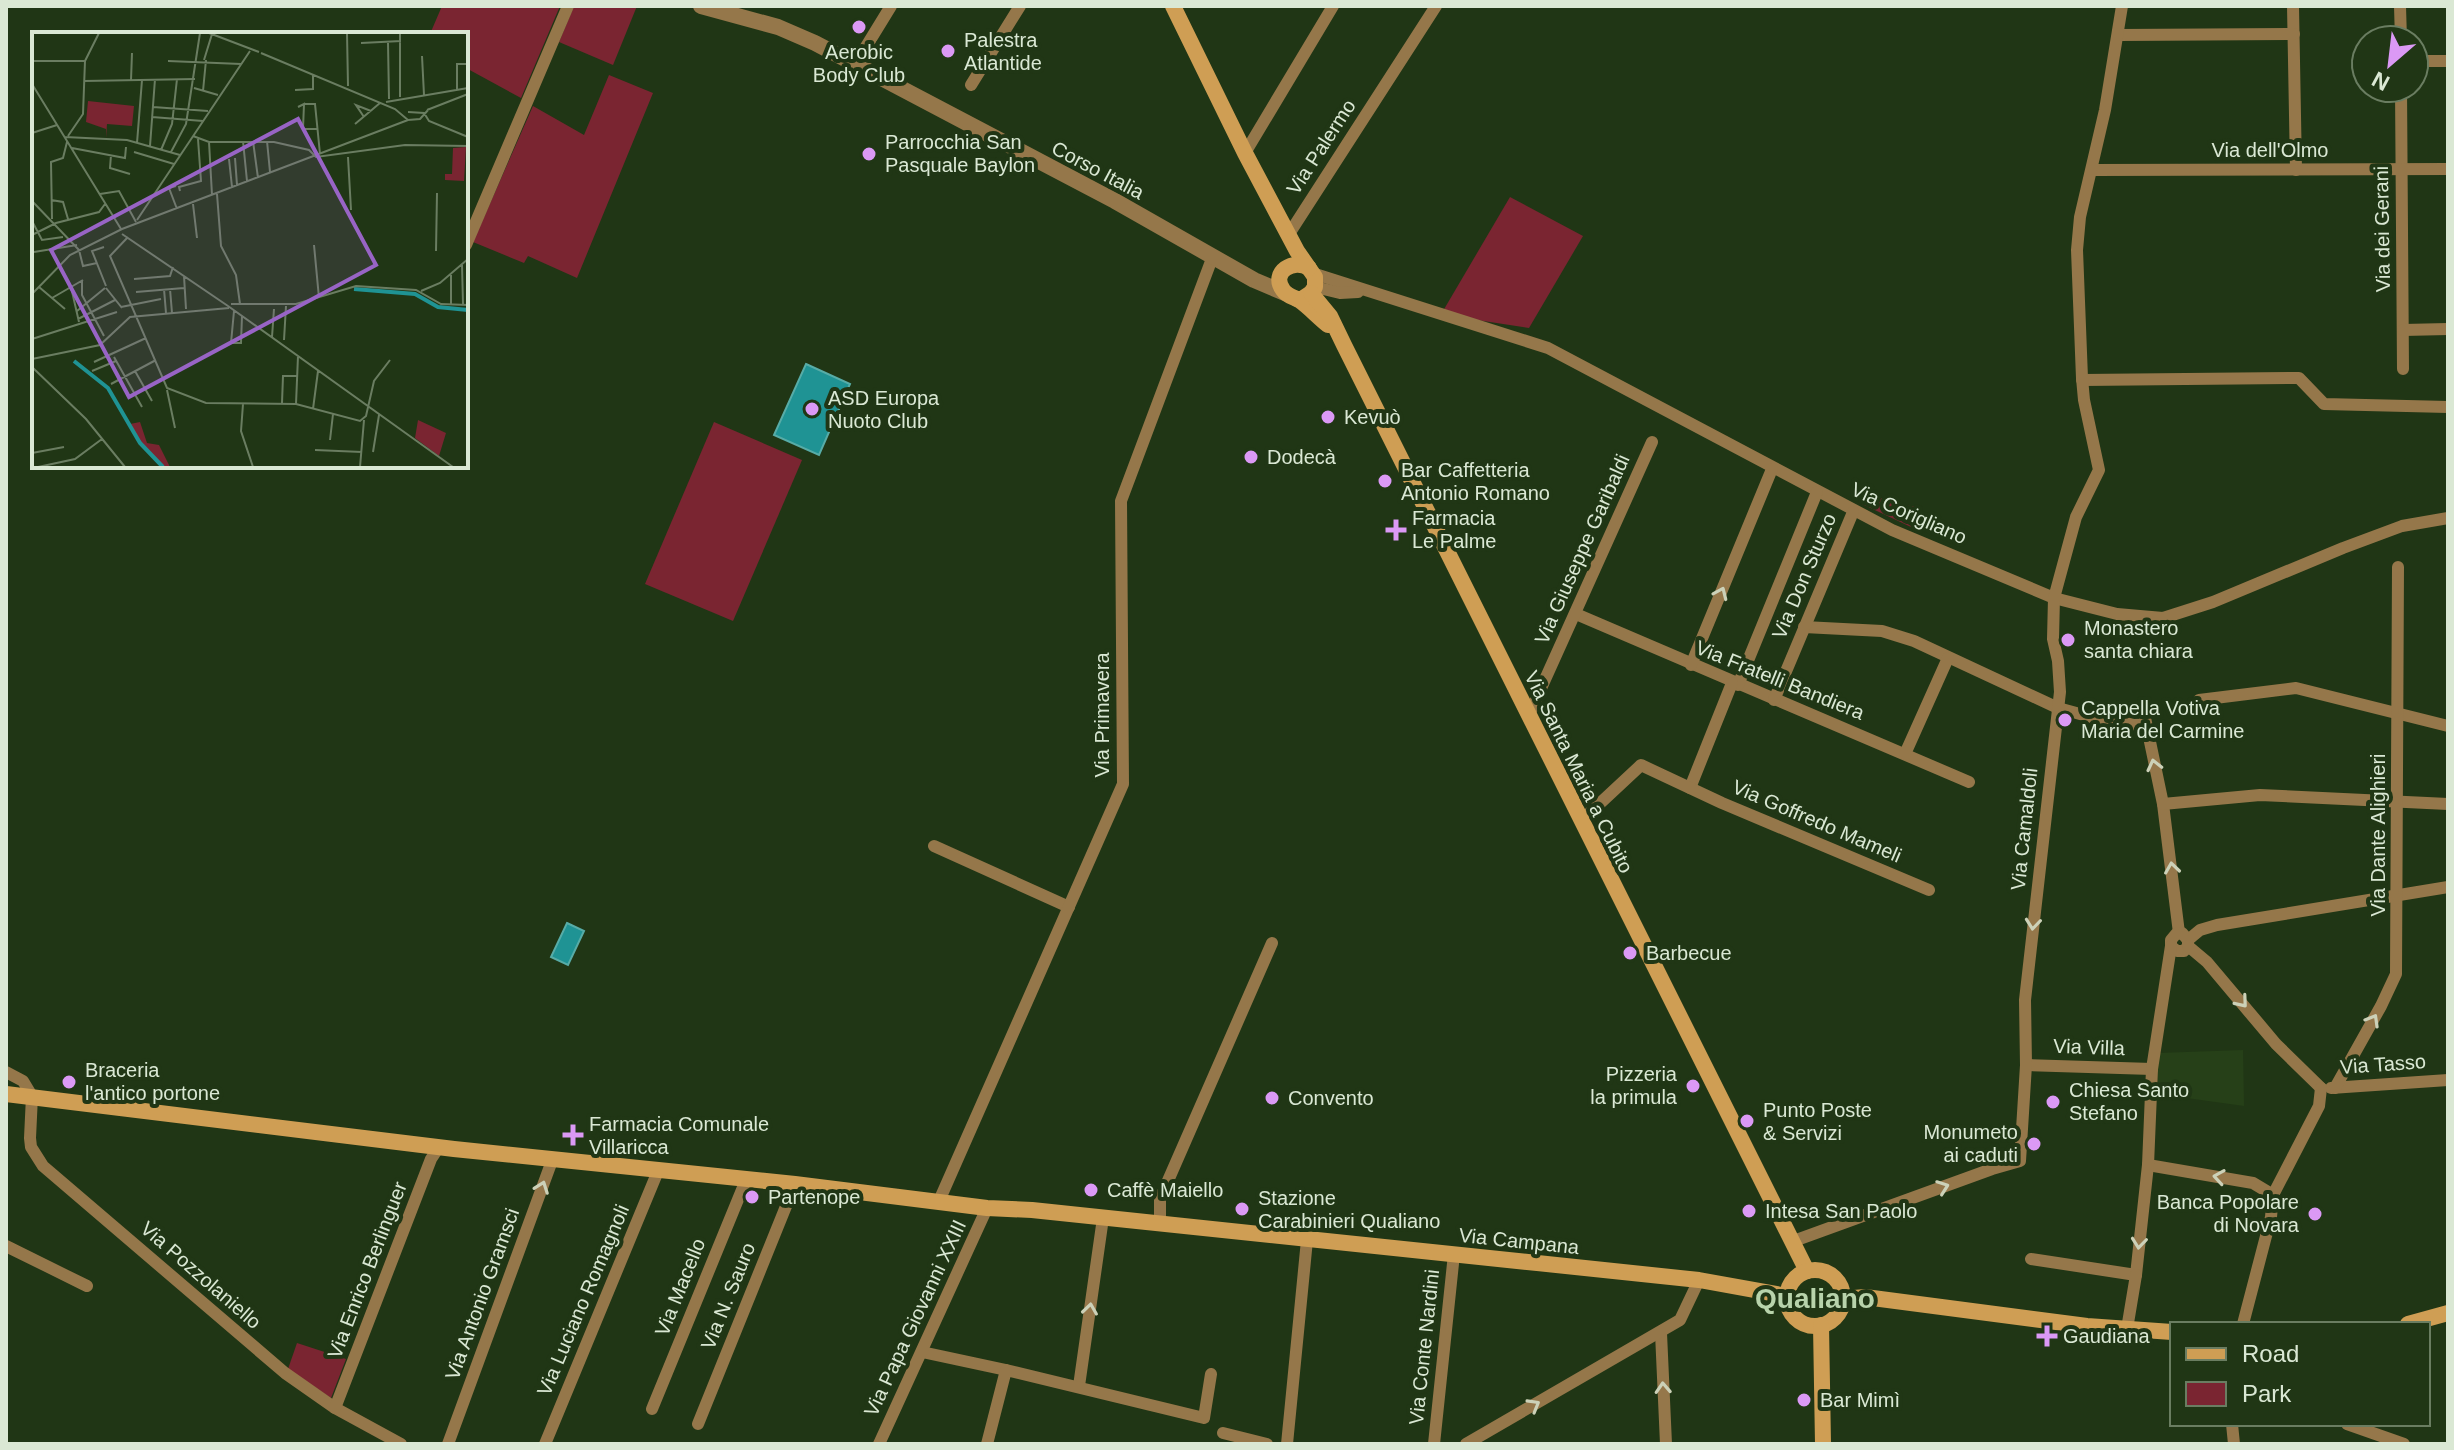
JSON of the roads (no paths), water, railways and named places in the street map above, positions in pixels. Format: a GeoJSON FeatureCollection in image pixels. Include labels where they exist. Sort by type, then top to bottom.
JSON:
{"type":"FeatureCollection","features":[{"type":"Feature","properties":{"kind":"main road","name":"Via Palermo"},"geometry":{"type":"LineString","coordinates":[[1173,6],[1245,153],[1289,234]]}},
{"type":"Feature","properties":{"kind":"main road"},"geometry":{"type":"LineString","coordinates":[[1289,234],[1286,267],[1280,279],[1305,286]]}},
{"type":"Feature","properties":{"kind":"main road"},"geometry":{"type":"LineString","coordinates":[[1289,234],[1305,286],[1344,345]]}},
{"type":"Feature","properties":{"kind":"main road"},"geometry":{"type":"LineString","coordinates":[[1286,267],[1299,263],[1305,286]]}},
{"type":"Feature","properties":{"kind":"main road","name":"Via Santa Maria a Cubito"},"geometry":{"type":"LineString","coordinates":[[1305,286],[1330,316],[1807,1271]]}},
{"type":"Feature","properties":{"kind":"main road","name":"Via Campana"},"geometry":{"type":"LineString","coordinates":[[6,1094],[439,1147],[795,1184],[987,1208],[1699,1280],[1787,1296]]}},
{"type":"Feature","properties":{"kind":"main road"},"geometry":{"type":"LineString","coordinates":[[1807,1271],[1823,1271],[1832,1275],[1838,1281],[1843,1299],[1837,1316],[1821,1325],[1812,1326],[1796,1319],[1791,1313],[1787,1296],[1793,1280],[1807,1271]]}},
{"type":"Feature","properties":{"kind":"main road"},"geometry":{"type":"LineString","coordinates":[[1843,1299],[1865,1297],[2023,1319],[2170,1332]]}},
{"type":"Feature","properties":{"kind":"main road"},"geometry":{"type":"LineString","coordinates":[[2415,1322],[2448,1313]]}},
{"type":"Feature","properties":{"kind":"main road"},"geometry":{"type":"LineString","coordinates":[[1821,1325],[1823,1444]]}},
{"type":"Feature","properties":{"kind":"street"},"geometry":{"type":"LineString","coordinates":[[468,240],[568,6]]}},
{"type":"Feature","properties":{"kind":"street","name":"Corso Italia"},"geometry":{"type":"LineString","coordinates":[[701,6],[778,27],[815,43],[1213,256]]}},
{"type":"Feature","properties":{"kind":"street"},"geometry":{"type":"LineString","coordinates":[[864,50],[891,6]]}},
{"type":"Feature","properties":{"kind":"street"},"geometry":{"type":"LineString","coordinates":[[971,85],[1020,6]]}},
{"type":"Feature","properties":{"kind":"street"},"geometry":{"type":"LineString","coordinates":[[1245,153],[1333,6]]}},
{"type":"Feature","properties":{"kind":"street","name":"Via Palermo"},"geometry":{"type":"LineString","coordinates":[[1289,234],[1436,6]]}},
{"type":"Feature","properties":{"kind":"street","name":"Via Camaldoli"},"geometry":{"type":"LineString","coordinates":[[1791,1242],[2020,1161],[2026,1065],[2025,1000],[2058,708],[2058,661],[2053,639],[2054,598],[2076,517],[2099,470],[2082,380],[2077,250],[2080,217],[2093,170],[2122,6]]}},
{"type":"Feature","properties":{"kind":"street"},"geometry":{"type":"LineString","coordinates":[[2293,6],[2296,170]]}},
{"type":"Feature","properties":{"kind":"street"},"geometry":{"type":"LineString","coordinates":[[2119,35],[2294,34]]}},
{"type":"Feature","properties":{"kind":"street","name":"Via dei Gerani"},"geometry":{"type":"LineString","coordinates":[[2401,104],[2403,369]]}},
{"type":"Feature","properties":{"kind":"street","name":"Via dell'Olmo"},"geometry":{"type":"LineString","coordinates":[[2093,170],[2448,169]]}},
{"type":"Feature","properties":{"kind":"street"},"geometry":{"type":"LineString","coordinates":[[1213,256],[1258,273],[1286,267]]}},
{"type":"Feature","properties":{"kind":"street"},"geometry":{"type":"LineString","coordinates":[[1213,256],[1254,280],[1373,294]]}},
{"type":"Feature","properties":{"kind":"street","name":"Via Primavera"},"geometry":{"type":"LineString","coordinates":[[939,1201],[1123,784],[1121,501],[1213,256]]}},
{"type":"Feature","properties":{"kind":"street"},"geometry":{"type":"LineString","coordinates":[[1305,286],[1340,293],[1373,294]]}},
{"type":"Feature","properties":{"kind":"street"},"geometry":{"type":"LineString","coordinates":[[1330,316],[1331,305],[1340,293]]}},
{"type":"Feature","properties":{"kind":"street","name":"Via Corigliano"},"geometry":{"type":"LineString","coordinates":[[1373,294],[1548,348],[1853,512],[2054,598],[2117,614],[2163,618],[2213,602],[2402,526],[2448,518]]}},
{"type":"Feature","properties":{"kind":"street"},"geometry":{"type":"LineString","coordinates":[[2403,330],[2448,329]]}},
{"type":"Feature","properties":{"kind":"street"},"geometry":{"type":"LineString","coordinates":[[2082,380],[2299,378],[2324,404],[2448,407]]}},
{"type":"Feature","properties":{"kind":"street","name":"Via Giuseppe Garibaldi"},"geometry":{"type":"LineString","coordinates":[[1529,715],[1652,442]]}},
{"type":"Feature","properties":{"kind":"street"},"geometry":{"type":"LineString","coordinates":[[1691,665],[1772,469]]}},
{"type":"Feature","properties":{"kind":"street"},"geometry":{"type":"LineString","coordinates":[[1690,788],[1817,492]]}},
{"type":"Feature","properties":{"kind":"street","name":"Via Don Sturzo"},"geometry":{"type":"LineString","coordinates":[[1774,700],[1853,512]]}},
{"type":"Feature","properties":{"kind":"street","name":"Via Dante Alighieri"},"geometry":{"type":"LineString","coordinates":[[2335,1088],[2396,974],[2398,567]]}},
{"type":"Feature","properties":{"kind":"street","name":"Via Fratelli Bandiera"},"geometry":{"type":"LineString","coordinates":[[1576,614],[1969,782]]}},
{"type":"Feature","properties":{"kind":"street"},"geometry":{"type":"LineString","coordinates":[[1804,627],[1882,631],[1914,641],[2058,708],[2102,720],[2145,719],[2163,804],[2185,940]]}},
{"type":"Feature","properties":{"kind":"street"},"geometry":{"type":"LineString","coordinates":[[1905,754],[1948,658]]}},
{"type":"Feature","properties":{"kind":"street"},"geometry":{"type":"LineString","coordinates":[[2199,700],[2296,688],[2448,726]]}},
{"type":"Feature","properties":{"kind":"street","name":"Via Goffredo Mameli"},"geometry":{"type":"LineString","coordinates":[[1581,821],[1641,765],[1929,890]]}},
{"type":"Feature","properties":{"kind":"street"},"geometry":{"type":"LineString","coordinates":[[2163,804],[2260,795],[2448,804]]}},
{"type":"Feature","properties":{"kind":"street"},"geometry":{"type":"LineString","coordinates":[[934,846],[1069,907]]}},
{"type":"Feature","properties":{"kind":"street"},"geometry":{"type":"LineString","coordinates":[[2185,940],[2200,930],[2217,925],[2448,887]]}},
{"type":"Feature","properties":{"kind":"street"},"geometry":{"type":"LineString","coordinates":[[2127,1329],[2148,1165],[2152,1069],[2172,937],[2185,940],[2207,962],[2276,1044],[2321,1088],[2319,1106],[2273,1195],[2271,1217],[2244,1322]]}},
{"type":"Feature","properties":{"kind":"street"},"geometry":{"type":"LineString","coordinates":[[1160,1224],[1160,1199],[1272,943]]}},
{"type":"Feature","properties":{"kind":"street","name":"Via Villa"},"geometry":{"type":"LineString","coordinates":[[2026,1065],[2152,1069]]}},
{"type":"Feature","properties":{"kind":"street"},"geometry":{"type":"LineString","coordinates":[[6,1072],[23,1081],[32,1096]]}},
{"type":"Feature","properties":{"kind":"street","name":"Via Tasso"},"geometry":{"type":"LineString","coordinates":[[2321,1088],[2448,1080]]}},
{"type":"Feature","properties":{"kind":"street","name":"Via Pozzolaniello"},"geometry":{"type":"LineString","coordinates":[[32,1096],[31,1147],[43,1166],[241,1337],[335,1408],[401,1444]]}},
{"type":"Feature","properties":{"kind":"street","name":"Via Enrico Berlinguer"},"geometry":{"type":"LineString","coordinates":[[335,1408],[431,1159],[439,1147]]}},
{"type":"Feature","properties":{"kind":"street","name":"Via Antonio Gramsci"},"geometry":{"type":"LineString","coordinates":[[448,1444],[553,1158]]}},
{"type":"Feature","properties":{"kind":"street"},"geometry":{"type":"LineString","coordinates":[[2148,1165],[2253,1183],[2273,1195]]}},
{"type":"Feature","properties":{"kind":"street","name":"Via Luciano Romagnoli"},"geometry":{"type":"LineString","coordinates":[[545,1444],[658,1171]]}},
{"type":"Feature","properties":{"kind":"street","name":"Via Macello"},"geometry":{"type":"LineString","coordinates":[[652,1409],[746,1180]]}},
{"type":"Feature","properties":{"kind":"street","name":"Via N. Sauro"},"geometry":{"type":"LineString","coordinates":[[698,1424],[795,1184]]}},
{"type":"Feature","properties":{"kind":"street","name":"Via Papa Giovanni XXIII"},"geometry":{"type":"LineString","coordinates":[[879,1444],[987,1208]]}},
{"type":"Feature","properties":{"kind":"street"},"geometry":{"type":"LineString","coordinates":[[1079,1386],[1103,1218]]}},
{"type":"Feature","properties":{"kind":"street"},"geometry":{"type":"LineString","coordinates":[[1287,1444],[1307,1240]]}},
{"type":"Feature","properties":{"kind":"street"},"geometry":{"type":"LineString","coordinates":[[6,1246],[87,1286]]}},
{"type":"Feature","properties":{"kind":"street","name":"Via Conte Nardini"},"geometry":{"type":"LineString","coordinates":[[1434,1444],[1454,1254]]}},
{"type":"Feature","properties":{"kind":"street"},"geometry":{"type":"LineString","coordinates":[[2031,1259],[2136,1275]]}},
{"type":"Feature","properties":{"kind":"street"},"geometry":{"type":"LineString","coordinates":[[1466,1444],[1680,1320],[1699,1280]]}},
{"type":"Feature","properties":{"kind":"street"},"geometry":{"type":"LineString","coordinates":[[1661,1333],[1666,1444]]}},
{"type":"Feature","properties":{"kind":"street"},"geometry":{"type":"LineString","coordinates":[[922,1352],[1079,1386],[1204,1418],[1211,1374]]}},
{"type":"Feature","properties":{"kind":"street"},"geometry":{"type":"LineString","coordinates":[[987,1444],[1006,1370]]}},
{"type":"Feature","properties":{"kind":"street"},"geometry":{"type":"LineString","coordinates":[[2353,1426],[2404,1444]]}},
{"type":"Feature","properties":{"kind":"street"},"geometry":{"type":"LineString","coordinates":[[1223,1433],[1267,1444]]}},
{"type":"Feature","properties":{"kind":"water","name":"ASD Europa Nuoto Club"},"geometry":{"type":"Polygon","coordinates":[[[806,364],[850,384],[819,455],[774,435],[806,364]]]}},
{"type":"Feature","properties":{"kind":"water"},"geometry":{"type":"Polygon","coordinates":[[[567,923],[584,931],[568,965],[551,957],[567,923]]]}},
{"type":"Feature","properties":{"kind":"place","name":"Aerobic Body Club"},"geometry":{"type":"Point","coordinates":[859,27]}},
{"type":"Feature","properties":{"kind":"place","name":"Palestra Atlantide"},"geometry":{"type":"Point","coordinates":[948,51]}},
{"type":"Feature","properties":{"kind":"place","name":"Parrocchia San Pasquale Baylon"},"geometry":{"type":"Point","coordinates":[869,154]}},
{"type":"Feature","properties":{"kind":"place","name":"ASD Europa Nuoto Club"},"geometry":{"type":"Point","coordinates":[812,409]}},
{"type":"Feature","properties":{"kind":"place","name":"Kevuò"},"geometry":{"type":"Point","coordinates":[1328,417]}},
{"type":"Feature","properties":{"kind":"place","name":"Dodecà"},"geometry":{"type":"Point","coordinates":[1251,457]}},
{"type":"Feature","properties":{"kind":"place","name":"Bar Caffetteria Antonio Romano"},"geometry":{"type":"Point","coordinates":[1385,481]}},
{"type":"Feature","properties":{"kind":"place","name":"Farmacia Le Palme"},"geometry":{"type":"Point","coordinates":[1396,530]}},
{"type":"Feature","properties":{"kind":"place","name":"Monastero santa chiara"},"geometry":{"type":"Point","coordinates":[2068,640]}},
{"type":"Feature","properties":{"kind":"place","name":"Cappella Votiva Maria del Carmine"},"geometry":{"type":"Point","coordinates":[2065,720]}},
{"type":"Feature","properties":{"kind":"place","name":"Barbecue"},"geometry":{"type":"Point","coordinates":[1630,953]}},
{"type":"Feature","properties":{"kind":"place","name":"Braceria l'antico portone"},"geometry":{"type":"Point","coordinates":[69,1082]}},
{"type":"Feature","properties":{"kind":"place","name":"Pizzeria la primula"},"geometry":{"type":"Point","coordinates":[1693,1086]}},
{"type":"Feature","properties":{"kind":"place","name":"Convento"},"geometry":{"type":"Point","coordinates":[1272,1098]}},
{"type":"Feature","properties":{"kind":"place","name":"Chiesa Santo Stefano"},"geometry":{"type":"Point","coordinates":[2053,1102]}},
{"type":"Feature","properties":{"kind":"place","name":"Punto Poste & Servizi"},"geometry":{"type":"Point","coordinates":[1747,1121]}},
{"type":"Feature","properties":{"kind":"place","name":"Farmacia Comunale Villaricca"},"geometry":{"type":"Point","coordinates":[573,1135]}},
{"type":"Feature","properties":{"kind":"place","name":"Monumeto ai caduti"},"geometry":{"type":"Point","coordinates":[2034,1144]}},
{"type":"Feature","properties":{"kind":"place","name":"Caffè Maiello"},"geometry":{"type":"Point","coordinates":[1091,1190]}},
{"type":"Feature","properties":{"kind":"place","name":"Partenope"},"geometry":{"type":"Point","coordinates":[752,1197]}},
{"type":"Feature","properties":{"kind":"place","name":"Stazione Carabinieri Qualiano"},"geometry":{"type":"Point","coordinates":[1242,1209]}},
{"type":"Feature","properties":{"kind":"place","name":"Intesa San Paolo"},"geometry":{"type":"Point","coordinates":[1749,1211]}},
{"type":"Feature","properties":{"kind":"place","name":"Banca Popolare di Novara"},"geometry":{"type":"Point","coordinates":[2315,1214]}},
{"type":"Feature","properties":{"kind":"place","name":"Gaudiana"},"geometry":{"type":"Point","coordinates":[2047,1336]}},
{"type":"Feature","properties":{"kind":"place","name":"Bar Mimì"},"geometry":{"type":"Point","coordinates":[1804,1400]}},
{"type":"Feature","properties":{"kind":"district","name":"Qualiano"},"geometry":{"type":"Point","coordinates":[1815,1298]}}]}
